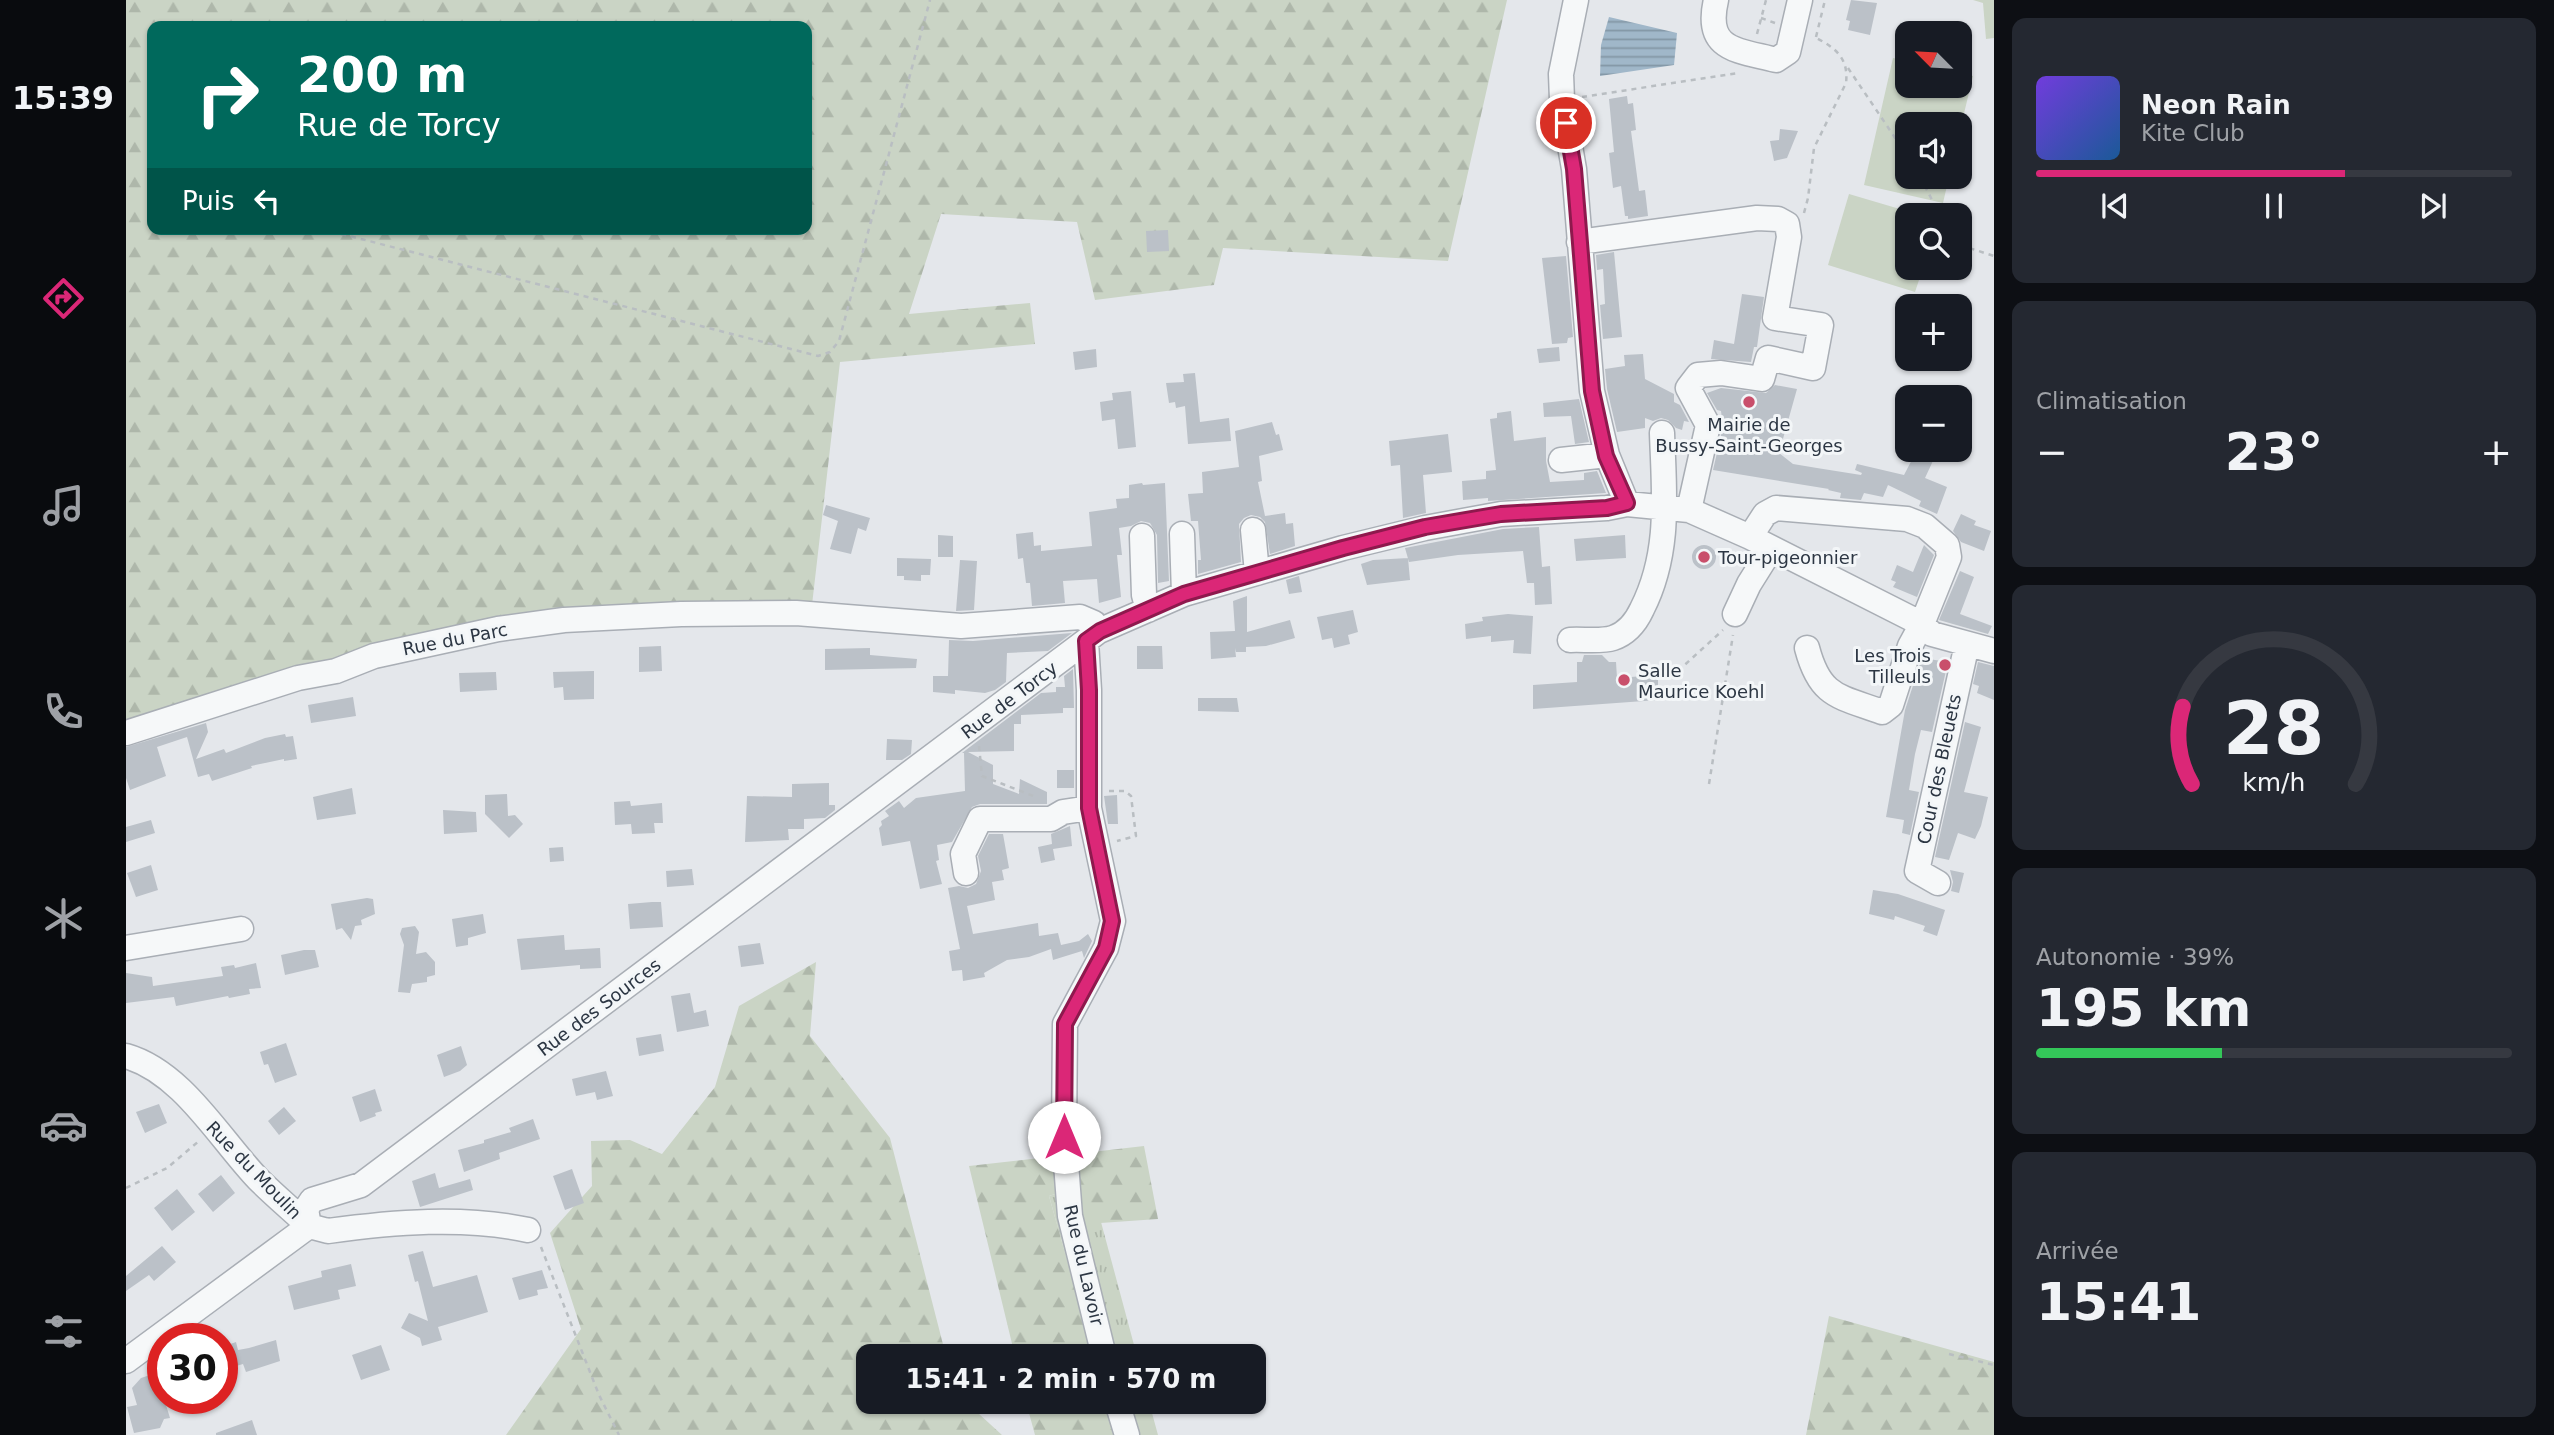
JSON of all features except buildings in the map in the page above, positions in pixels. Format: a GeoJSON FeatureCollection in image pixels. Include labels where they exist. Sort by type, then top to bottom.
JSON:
{"type":"FeatureCollection","features":[{"type":"Feature","properties":{"kind":"street"},"geometry":{"type":"LineString","coordinates":[[1576,0],[1560,74],[1562,100],[1574,169],[1592,391],[1606,456],[1627,503]]}},
{"type":"Feature","properties":{"kind":"street"},"geometry":{"type":"LineString","coordinates":[[1716,0],[1712,18],[1716,34],[1729,47],[1776,60],[1788,52],[1800,0]]}},
{"type":"Feature","properties":{"kind":"street"},"geometry":{"type":"LineString","coordinates":[[1579,242],[1757,218],[1778,219],[1787,224],[1789,237],[1775,318],[1821,325],[1813,368],[1768,358],[1762,379],[1721,373],[1698,374],[1688,388],[1708,425],[1689,510]]}},
{"type":"Feature","properties":{"kind":"street"},"geometry":{"type":"LineString","coordinates":[[1570,640],[1612,639],[1634,626],[1657,575],[1661,561],[1664,506],[1662,433]]}},
{"type":"Feature","properties":{"kind":"street"},"geometry":{"type":"LineString","coordinates":[[1561,460],[1606,456]]}},
{"type":"Feature","properties":{"kind":"street","name":"Rue de Torcy"},"geometry":{"type":"LineString","coordinates":[[850,819],[1093,636],[1148,610],[1184,594],[1425,527],[1501,514],[1607,508],[1627,503],[1689,510],[1922,624],[1933,634],[1994,650]]}},
{"type":"Feature","properties":{"kind":"street"},"geometry":{"type":"LineString","coordinates":[[1735,614],[1749,584],[1765,514],[1776,508],[1907,519],[1925,526],[1947,545],[1949,557],[1922,624],[1910,646],[1891,705],[1882,712],[1831,694],[1814,671],[1807,648]]}},
{"type":"Feature","properties":{"kind":"street"},"geometry":{"type":"LineString","coordinates":[[1253,530],[1257,573]]}},
{"type":"Feature","properties":{"kind":"street"},"geometry":{"type":"LineString","coordinates":[[1182,534],[1184,594]]}},
{"type":"Feature","properties":{"kind":"street"},"geometry":{"type":"LineString","coordinates":[[1142,536],[1144,595],[1148,610]]}},
{"type":"Feature","properties":{"kind":"street","name":"Rue du Parc"},"geometry":{"type":"LineString","coordinates":[[126,733],[298,678],[336,671],[374,656],[498,629],[564,620],[681,614],[796,613],[961,626],[1080,617],[1094,623],[1093,636]]}},
{"type":"Feature","properties":{"kind":"street","name":"Rue du Lavoir"},"geometry":{"type":"LineString","coordinates":[[1093,636],[1089,690],[1088,799],[1112,921],[1106,948],[1065,1024],[1064,1137],[1070,1216],[1101,1344]]}},
{"type":"Feature","properties":{"kind":"street","name":"Cour des Bleuets"},"geometry":{"type":"LineString","coordinates":[[1938,883],[1917,871],[1967,644]]}},
{"type":"Feature","properties":{"kind":"street"},"geometry":{"type":"LineString","coordinates":[[966,873],[963,854],[980,819],[1051,819],[1088,799]]}},
{"type":"Feature","properties":{"kind":"street","name":"Rue des Sources"},"geometry":{"type":"LineString","coordinates":[[309,1226],[306,1209],[312,1200],[361,1185],[850,819]]}},
{"type":"Feature","properties":{"kind":"street"},"geometry":{"type":"LineString","coordinates":[[126,948],[241,929]]}},
{"type":"Feature","properties":{"kind":"street","name":"Rue du Moulin"},"geometry":{"type":"LineString","coordinates":[[126,1056],[160,1072],[259,1180],[316,1230],[422,1222],[508,1226],[528,1230]]}},
{"type":"Feature","properties":{"kind":"street","name":"Rue des Sources"},"geometry":{"type":"LineString","coordinates":[[285,1202],[289,1195],[301,1188],[345,1189]]}},
{"type":"Feature","properties":{"kind":"street"},"geometry":{"type":"LineString","coordinates":[[276,1249],[287,1220],[285,1202]]}},
{"type":"Feature","properties":{"kind":"street"},"geometry":{"type":"LineString","coordinates":[[126,1361],[309,1226]]}},
{"type":"Feature","properties":{"kind":"street"},"geometry":{"type":"LineString","coordinates":[[1120,1414],[1126,1435]]}},
{"type":"Feature","properties":{"kind":"path"},"geometry":{"type":"LineString","coordinates":[[345,235],[818,356],[830,352],[839,341],[930,0]]}},
{"type":"Feature","properties":{"kind":"path"},"geometry":{"type":"LineString","coordinates":[[1562,100],[1749,71],[1766,0]]}},
{"type":"Feature","properties":{"kind":"path"},"geometry":{"type":"LineString","coordinates":[[1825,0],[1816,37],[1834,48],[1895,138]]}},
{"type":"Feature","properties":{"kind":"path"},"geometry":{"type":"LineString","coordinates":[[1787,224],[1802,217],[1805,209],[1814,148],[1846,83],[1846,66]]}},
{"type":"Feature","properties":{"kind":"path"},"geometry":{"type":"LineString","coordinates":[[1972,250],[1994,256]]}},
{"type":"Feature","properties":{"kind":"path"},"geometry":{"type":"LineString","coordinates":[[1658,671],[1678,671],[1722,631],[1735,614]]}},
{"type":"Feature","properties":{"kind":"path"},"geometry":{"type":"LineString","coordinates":[[1709,784],[1735,614]]}},
{"type":"Feature","properties":{"kind":"path"},"geometry":{"type":"LineString","coordinates":[[977,723],[982,776],[1045,801],[1063,812]]}},
{"type":"Feature","properties":{"kind":"path"},"geometry":{"type":"LineString","coordinates":[[1088,799],[1125,791],[1131,796],[1136,836],[1097,846]]}},
{"type":"Feature","properties":{"kind":"path"},"geometry":{"type":"LineString","coordinates":[[126,1188],[167,1168],[214,1128]]}},
{"type":"Feature","properties":{"kind":"path"},"geometry":{"type":"LineString","coordinates":[[528,1230],[543,1249],[599,1395],[620,1435]]}},
{"type":"Feature","properties":{"kind":"path"},"geometry":{"type":"LineString","coordinates":[[1949,1354],[1994,1365]]}},
{"type":"Feature","properties":{"kind":"green space"},"geometry":{"type":"Polygon","coordinates":[[[126,0],[1507,0],[1448,261],[1223,248],[1214,285],[1095,300],[1077,222],[941,214],[909,314],[1030,303],[1035,344],[840,362],[812,605],[559,609],[126,728],[126,0]]]}},
{"type":"Feature","properties":{"kind":"green space"},"geometry":{"type":"Polygon","coordinates":[[[1973,0],[1994,0],[1994,38],[1986,39],[1983,3],[1973,0]]]}},
{"type":"Feature","properties":{"kind":"green space"},"geometry":{"type":"Polygon","coordinates":[[[1893,58],[1895,98],[1968,98],[1964,112],[1895,112],[1895,189],[1946,189],[1943,203],[1864,185],[1893,58]]]}},
{"type":"Feature","properties":{"kind":"green space"},"geometry":{"type":"Polygon","coordinates":[[[1849,194],[1895,208],[1895,280],[1919,280],[1915,292],[1828,265],[1849,194]]]}},
{"type":"Feature","properties":{"kind":"green space"},"geometry":{"type":"Polygon","coordinates":[[[816,962],[810,1036],[890,1138],[943,1344],[856,1344],[856,1414],[979,1414],[1002,1435],[506,1435],[581,1329],[550,1233],[592,1186],[591,1141],[630,1140],[662,1154],[715,1087],[739,1006],[816,962]]]}},
{"type":"Feature","properties":{"kind":"green space"},"geometry":{"type":"Polygon","coordinates":[[[1144,1146],[1158,1219],[1086,1224],[1071,1189],[1049,1196],[1091,1344],[1012,1344],[969,1166],[1144,1146]]]}},
{"type":"Feature","properties":{"kind":"green space"},"geometry":{"type":"Polygon","coordinates":[[[1071,1189],[1086,1223],[1101,1222],[1134,1344],[1091,1344],[1049,1196],[1071,1189]]]}},
{"type":"Feature","properties":{"kind":"green space"},"geometry":{"type":"Polygon","coordinates":[[[1829,1316],[1994,1362],[1994,1435],[1806,1435],[1829,1316]]]}},
{"type":"Feature","properties":{"kind":"green space"},"geometry":{"type":"Polygon","coordinates":[[[1029,1414],[1111,1414],[1117,1435],[1035,1435],[1029,1414]]]}},
{"type":"Feature","properties":{"kind":"green space"},"geometry":{"type":"Polygon","coordinates":[[[1111,1414],[1152,1414],[1158,1435],[1117,1435],[1111,1414]]]}},
{"type":"Feature","properties":{"kind":"water"},"geometry":{"type":"Polygon","coordinates":[[[1609,17],[1677,33],[1674,65],[1600,76],[1601,45],[1609,17]]]}},
{"type":"Feature","properties":{"kind":"place","name":"Mairie de Bussy-Saint-Georges"},"geometry":{"type":"Point","coordinates":[1749,402]}},
{"type":"Feature","properties":{"kind":"place","name":"Tour-pigeonnier"},"geometry":{"type":"Point","coordinates":[1704,557]}},
{"type":"Feature","properties":{"kind":"place","name":"Les Trois Tilleuls"},"geometry":{"type":"Point","coordinates":[1945,665]}},
{"type":"Feature","properties":{"kind":"place","name":"Salle Maurice Koehl"},"geometry":{"type":"Point","coordinates":[1624,680]}},
{"type":"Feature","properties":{"kind":"route"},"geometry":{"type":"LineString","coordinates":[[1064,1137],[1065,1024],[1106,948],[1112,921],[1089,808],[1089,690],[1086,641],[1100,631],[1184,594],[1425,527],[1501,514],[1607,508],[1627,503],[1606,456],[1592,391],[1574,169],[1566,123]]}}]}
